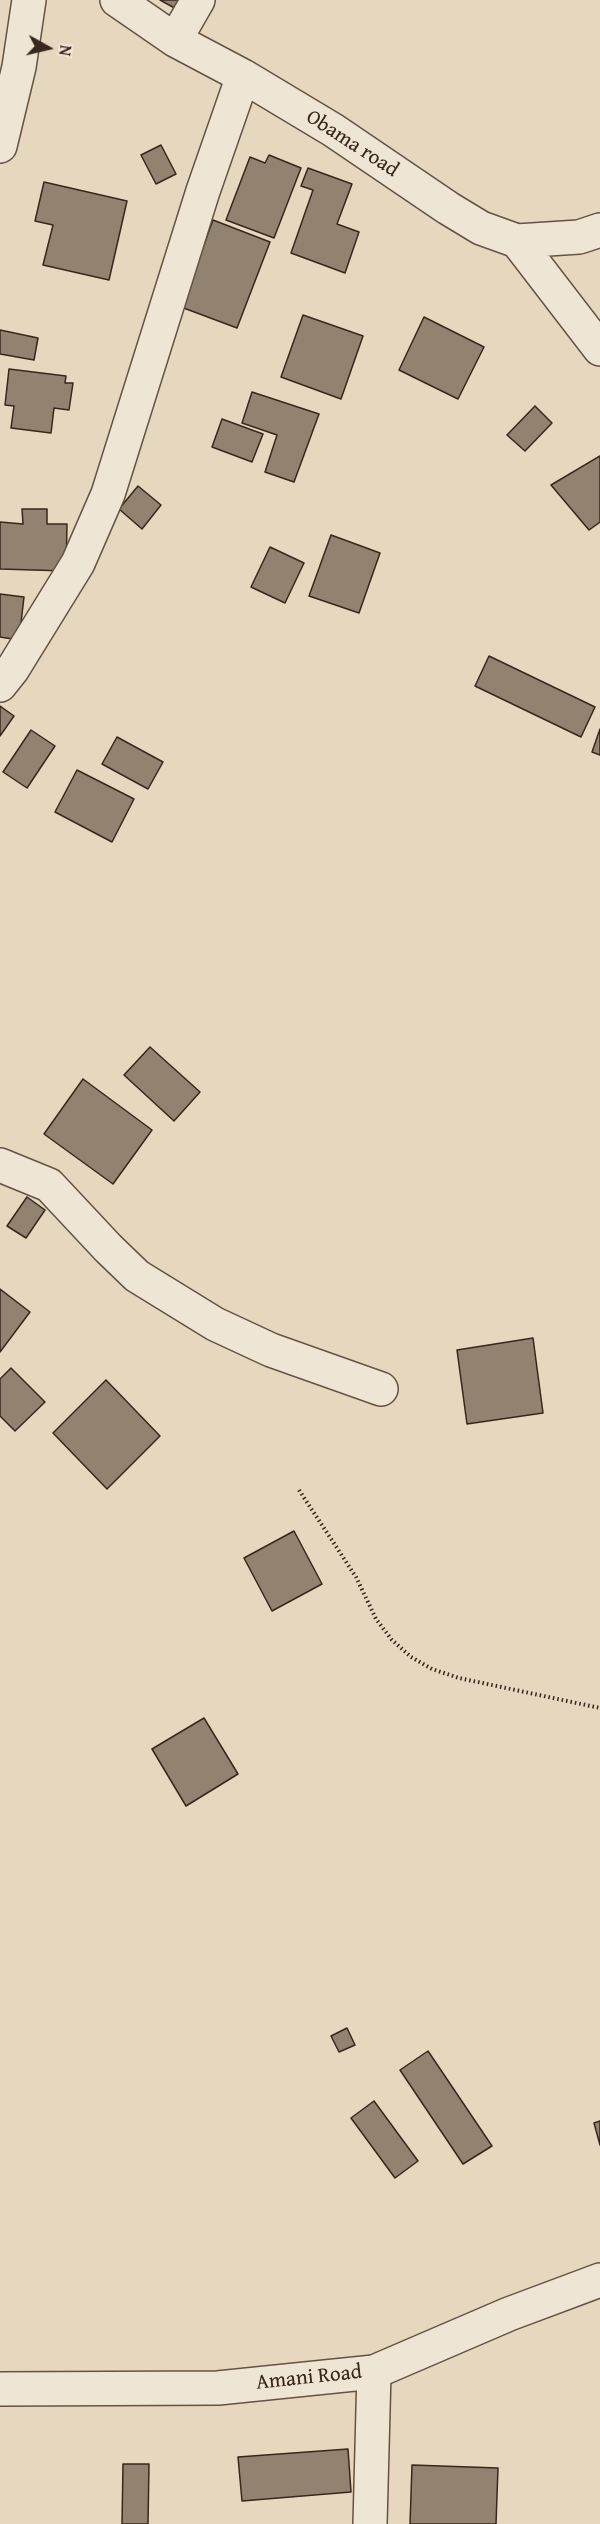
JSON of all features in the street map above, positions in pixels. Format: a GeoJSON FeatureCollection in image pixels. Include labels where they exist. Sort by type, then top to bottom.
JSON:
{"type":"FeatureCollection","features":[{"type":"Feature","properties":{"kind":"street"},"geometry":{"type":"LineString","coordinates":[[0,146],[19,67],[29,0]]}},
{"type":"Feature","properties":{"kind":"street","name":"Obama road"},"geometry":{"type":"LineString","coordinates":[[117,0],[175,40],[243,76],[333,130],[447,208],[481,228],[517,241],[579,237],[600,230]]}},
{"type":"Feature","properties":{"kind":"street"},"geometry":{"type":"LineString","coordinates":[[175,40],[198,0]]}},
{"type":"Feature","properties":{"kind":"street"},"geometry":{"type":"LineString","coordinates":[[0,685],[19,660],[78,563],[108,494],[203,191],[243,76]]}},
{"type":"Feature","properties":{"kind":"street"},"geometry":{"type":"LineString","coordinates":[[517,241],[600,349]]}},
{"type":"Feature","properties":{"kind":"street"},"geometry":{"type":"LineString","coordinates":[[0,1166],[50,1185],[137,1276],[215,1324],[271,1350],[381,1389]]}},
{"type":"Feature","properties":{"kind":"street","name":"Amani Road"},"geometry":{"type":"LineString","coordinates":[[0,2389],[218,2388],[374,2372],[509,2314],[600,2280]]}},
{"type":"Feature","properties":{"kind":"street"},"geometry":{"type":"LineString","coordinates":[[370,2524],[374,2372]]}},
{"type":"Feature","properties":{"kind":"path"},"geometry":{"type":"LineString","coordinates":[[299,1490],[356,1577],[376,1619],[392,1640],[411,1657],[432,1669],[459,1678],[600,1708]]}},
{"type":"Feature","properties":{"kind":"building"},"geometry":{"type":"Polygon","coordinates":[[[160,0],[186,0],[180,11],[160,0]]]}},
{"type":"Feature","properties":{"kind":"building"},"geometry":{"type":"Polygon","coordinates":[[[161,145],[176,174],[156,184],[141,155],[161,145]]]}},
{"type":"Feature","properties":{"kind":"building"},"geometry":{"type":"Polygon","coordinates":[[[269,155],[301,168],[274,238],[226,220],[250,157],[265,163],[269,155]]]}},
{"type":"Feature","properties":{"kind":"building"},"geometry":{"type":"Polygon","coordinates":[[[308,168],[352,184],[337,224],[359,232],[345,273],[291,253],[313,190],[301,186],[308,168]]]}},
{"type":"Feature","properties":{"kind":"building"},"geometry":{"type":"Polygon","coordinates":[[[44,182],[127,201],[109,280],[43,265],[53,225],[35,221],[44,182]]]}},
{"type":"Feature","properties":{"kind":"building"},"geometry":{"type":"Polygon","coordinates":[[[213,220],[270,242],[237,328],[181,307],[213,220]]]}},
{"type":"Feature","properties":{"kind":"building"},"geometry":{"type":"Polygon","coordinates":[[[303,315],[363,336],[341,399],[281,377],[303,315]]]}},
{"type":"Feature","properties":{"kind":"building"},"geometry":{"type":"Polygon","coordinates":[[[424,317],[484,347],[458,399],[399,370],[424,317]]]}},
{"type":"Feature","properties":{"kind":"building"},"geometry":{"type":"Polygon","coordinates":[[[0,330],[38,338],[34,360],[0,354],[0,330]]]}},
{"type":"Feature","properties":{"kind":"building"},"geometry":{"type":"Polygon","coordinates":[[[9,369],[66,376],[65,383],[73,383],[69,410],[54,408],[51,433],[11,428],[14,406],[5,405],[9,369]]]}},
{"type":"Feature","properties":{"kind":"building"},"geometry":{"type":"Polygon","coordinates":[[[252,392],[319,414],[294,482],[265,472],[277,435],[242,423],[252,392]]]}},
{"type":"Feature","properties":{"kind":"building"},"geometry":{"type":"Polygon","coordinates":[[[535,406],[552,423],[525,451],[507,435],[535,406]]]}},
{"type":"Feature","properties":{"kind":"building"},"geometry":{"type":"Polygon","coordinates":[[[222,419],[263,434],[252,462],[212,447],[222,419]]]}},
{"type":"Feature","properties":{"kind":"building"},"geometry":{"type":"Polygon","coordinates":[[[600,456],[600,522],[589,530],[551,485],[600,456]]]}},
{"type":"Feature","properties":{"kind":"building"},"geometry":{"type":"Polygon","coordinates":[[[138,486],[161,505],[142,529],[119,509],[138,486]]]}},
{"type":"Feature","properties":{"kind":"building"},"geometry":{"type":"Polygon","coordinates":[[[22,509],[47,509],[47,524],[67,524],[66,571],[0,569],[0,522],[23,524],[22,509]]]}},
{"type":"Feature","properties":{"kind":"building"},"geometry":{"type":"Polygon","coordinates":[[[331,535],[380,553],[359,613],[309,596],[331,535]]]}},
{"type":"Feature","properties":{"kind":"building"},"geometry":{"type":"Polygon","coordinates":[[[270,547],[304,563],[285,603],[251,587],[270,547]]]}},
{"type":"Feature","properties":{"kind":"building"},"geometry":{"type":"Polygon","coordinates":[[[0,594],[24,597],[19,640],[0,637],[0,594]]]}},
{"type":"Feature","properties":{"kind":"building"},"geometry":{"type":"Polygon","coordinates":[[[489,656],[595,707],[581,737],[475,686],[489,656]]]}},
{"type":"Feature","properties":{"kind":"building"},"geometry":{"type":"Polygon","coordinates":[[[0,706],[14,716],[0,736],[0,706]]]}},
{"type":"Feature","properties":{"kind":"building"},"geometry":{"type":"Polygon","coordinates":[[[600,729],[600,755],[592,752],[600,729]]]}},
{"type":"Feature","properties":{"kind":"building"},"geometry":{"type":"Polygon","coordinates":[[[31,730],[55,746],[27,788],[3,772],[31,730]]]}},
{"type":"Feature","properties":{"kind":"building"},"geometry":{"type":"Polygon","coordinates":[[[117,737],[163,762],[148,789],[102,764],[117,737]]]}},
{"type":"Feature","properties":{"kind":"building"},"geometry":{"type":"Polygon","coordinates":[[[77,770],[134,799],[112,842],[55,812],[77,770]]]}},
{"type":"Feature","properties":{"kind":"building"},"geometry":{"type":"Polygon","coordinates":[[[150,1047],[200,1092],[174,1121],[124,1075],[150,1047]]]}},
{"type":"Feature","properties":{"kind":"building"},"geometry":{"type":"Polygon","coordinates":[[[83,1079],[152,1130],[113,1184],[44,1134],[83,1079]]]}},
{"type":"Feature","properties":{"kind":"building"},"geometry":{"type":"Polygon","coordinates":[[[27,1197],[45,1210],[26,1238],[7,1226],[27,1197]]]}},
{"type":"Feature","properties":{"kind":"building"},"geometry":{"type":"Polygon","coordinates":[[[0,1289],[30,1312],[0,1352],[0,1289]]]}},
{"type":"Feature","properties":{"kind":"building"},"geometry":{"type":"Polygon","coordinates":[[[533,1338],[543,1413],[467,1424],[457,1350],[533,1338]]]}},
{"type":"Feature","properties":{"kind":"building"},"geometry":{"type":"Polygon","coordinates":[[[11,1368],[45,1402],[15,1431],[0,1416],[0,1379],[11,1368]]]}},
{"type":"Feature","properties":{"kind":"building"},"geometry":{"type":"Polygon","coordinates":[[[106,1380],[160,1436],[107,1489],[53,1433],[106,1380]]]}},
{"type":"Feature","properties":{"kind":"building"},"geometry":{"type":"Polygon","coordinates":[[[294,1531],[322,1584],[272,1611],[244,1558],[294,1531]]]}},
{"type":"Feature","properties":{"kind":"building"},"geometry":{"type":"Polygon","coordinates":[[[204,1718],[238,1774],[186,1806],[152,1749],[204,1718]]]}},
{"type":"Feature","properties":{"kind":"building"},"geometry":{"type":"Polygon","coordinates":[[[347,2028],[355,2045],[339,2052],[331,2036],[347,2028]]]}},
{"type":"Feature","properties":{"kind":"building"},"geometry":{"type":"Polygon","coordinates":[[[428,2051],[492,2146],[463,2164],[400,2070],[428,2051]]]}},
{"type":"Feature","properties":{"kind":"building"},"geometry":{"type":"Polygon","coordinates":[[[374,2101],[418,2161],[395,2178],[351,2118],[374,2101]]]}},
{"type":"Feature","properties":{"kind":"building"},"geometry":{"type":"Polygon","coordinates":[[[600,2121],[600,2145],[594,2123],[600,2121]]]}},
{"type":"Feature","properties":{"kind":"building"},"geometry":{"type":"Polygon","coordinates":[[[348,2449],[351,2492],[242,2501],[238,2457],[348,2449]]]}},
{"type":"Feature","properties":{"kind":"building"},"geometry":{"type":"Polygon","coordinates":[[[123,2464],[149,2464],[148,2524],[122,2524],[123,2464]]]}},
{"type":"Feature","properties":{"kind":"building"},"geometry":{"type":"Polygon","coordinates":[[[412,2465],[498,2468],[496,2524],[410,2524],[412,2465]]]}}]}
